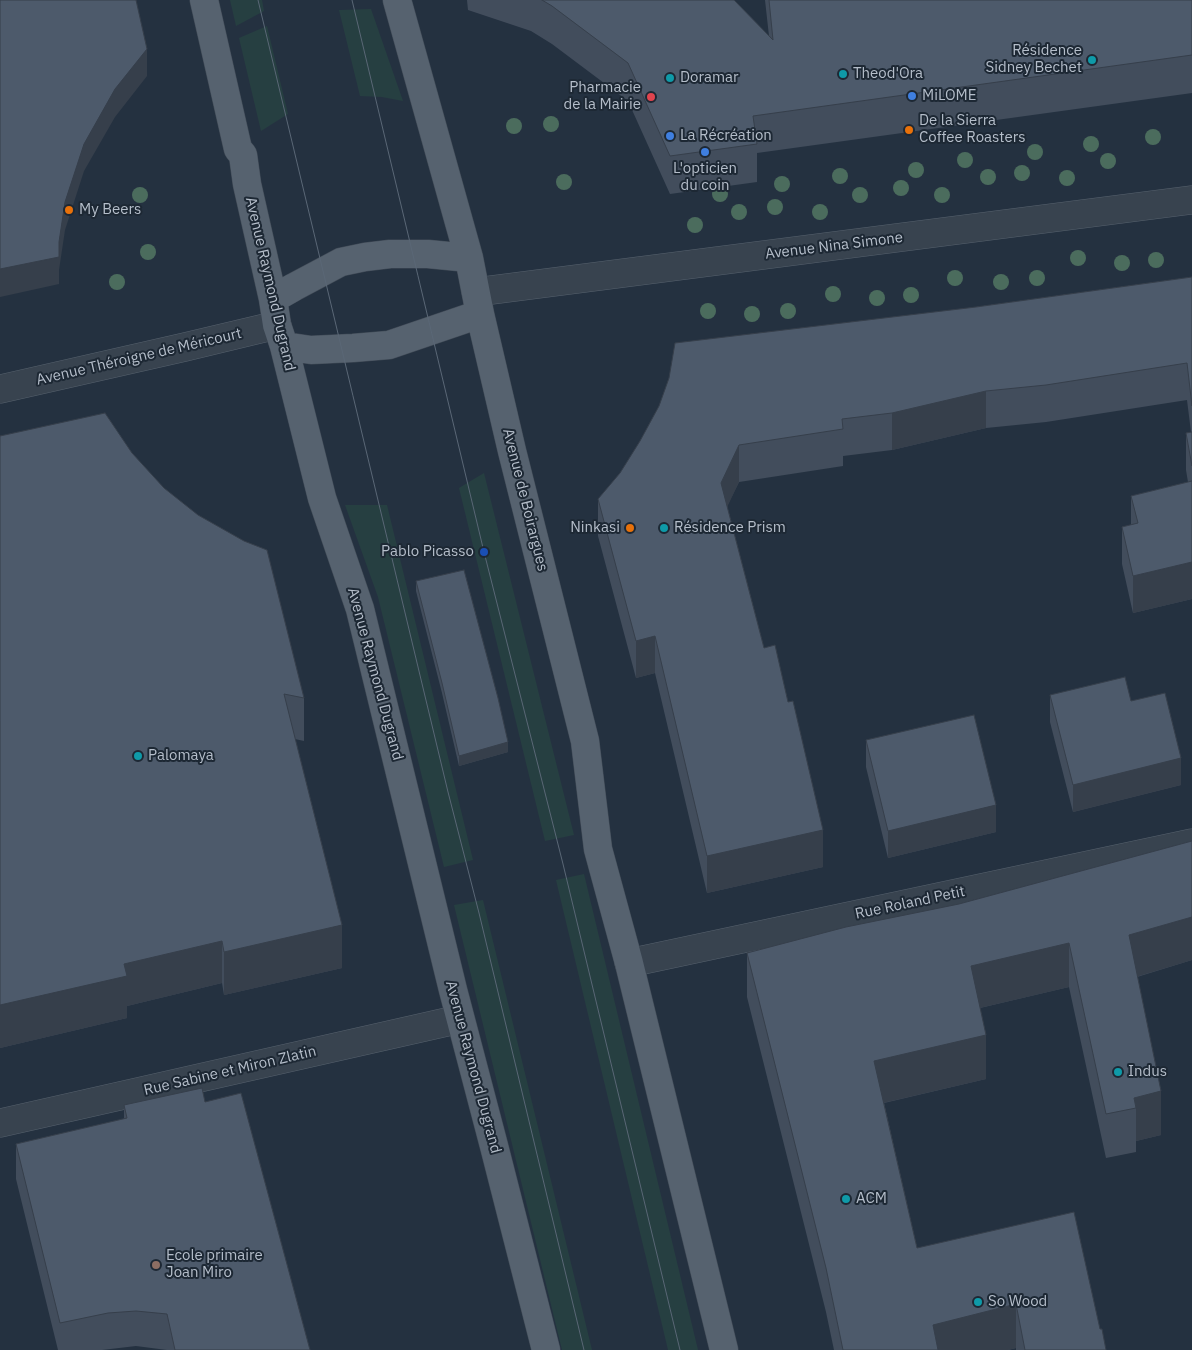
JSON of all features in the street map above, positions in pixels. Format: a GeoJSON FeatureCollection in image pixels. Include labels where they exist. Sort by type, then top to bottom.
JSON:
{"type":"FeatureCollection","features":[{"type":"Feature","properties":{"kind":"main road","name":"Avenue Raymond Dugrand"},"geometry":{"type":"LineString","coordinates":[[204,0],[238,149],[243,155],[247,184],[278,323],[322,498],[360,609],[460,1019],[546,1350]]}},
{"type":"Feature","properties":{"kind":"main road"},"geometry":{"type":"LineString","coordinates":[[398,0],[469,258],[428,254],[390,254],[341,262],[307,280],[278,323],[311,350],[389,345],[478,303]]}},
{"type":"Feature","properties":{"kind":"main road","name":"Avenue de Boirargues"},"geometry":{"type":"LineString","coordinates":[[469,258],[514,461],[585,742],[598,849],[629,963]]}},
{"type":"Feature","properties":{"kind":"main road"},"geometry":{"type":"LineString","coordinates":[[629,963],[724,1350]]}},
{"type":"Feature","properties":{"kind":"street","name":"Avenue Nina Simone"},"geometry":{"type":"LineString","coordinates":[[478,303],[1192,200]]}},
{"type":"Feature","properties":{"kind":"street","name":"Avenue Théroigne de Méricourt"},"geometry":{"type":"LineString","coordinates":[[0,389],[185,347],[278,323]]}},
{"type":"Feature","properties":{"kind":"street","name":"Rue Roland Petit"},"geometry":{"type":"LineString","coordinates":[[629,963],[1192,843]]}},
{"type":"Feature","properties":{"kind":"street","name":"Rue Sabine et Miron Zlatin"},"geometry":{"type":"LineString","coordinates":[[0,1123],[460,1019]]}},
{"type":"Feature","properties":{"kind":"green space"},"geometry":{"type":"Polygon","coordinates":[[[230,0],[262,0],[264,11],[236,26],[230,0]]]}},
{"type":"Feature","properties":{"kind":"green space"},"geometry":{"type":"Polygon","coordinates":[[[371,9],[403,101],[382,97],[360,96],[339,10],[371,9]]]}},
{"type":"Feature","properties":{"kind":"green space"},"geometry":{"type":"Polygon","coordinates":[[[267,26],[288,114],[261,131],[239,38],[267,26]]]}},
{"type":"Feature","properties":{"kind":"green space"},"geometry":{"type":"Polygon","coordinates":[[[484,473],[574,835],[545,841],[459,488],[484,473]]]}},
{"type":"Feature","properties":{"kind":"green space"},"geometry":{"type":"Polygon","coordinates":[[[345,505],[387,505],[473,860],[444,867],[378,597],[345,505]]]}},
{"type":"Feature","properties":{"kind":"green space"},"geometry":{"type":"Polygon","coordinates":[[[584,874],[698,1350],[668,1350],[556,880],[584,874]]]}},
{"type":"Feature","properties":{"kind":"green space"},"geometry":{"type":"Polygon","coordinates":[[[483,900],[592,1350],[562,1350],[454,905],[483,900]]]}},
{"type":"Feature","properties":{"kind":"building"},"geometry":{"type":"Polygon","coordinates":[[[0,0],[136,0],[147,49],[115,89],[84,144],[65,202],[59,242],[59,257],[0,269],[0,0]]]}},
{"type":"Feature","properties":{"kind":"building"},"geometry":{"type":"Polygon","coordinates":[[[542,0],[734,0],[773,40],[769,0],[1192,0],[1192,55],[753,116],[757,144],[670,156],[628,63],[542,0]]]}},
{"type":"Feature","properties":{"kind":"building"},"geometry":{"type":"Polygon","coordinates":[[[1192,277],[1192,406],[1187,363],[1046,385],[986,391],[892,413],[842,419],[843,429],[739,445],[721,483],[764,648],[775,645],[788,702],[793,701],[823,830],[707,856],[655,636],[636,641],[598,499],[620,473],[659,406],[669,378],[675,343],[976,307],[1192,277]]]}},
{"type":"Feature","properties":{"kind":"building","name":"Palomaya"},"geometry":{"type":"Polygon","coordinates":[[[105,413],[132,453],[164,488],[198,515],[244,541],[267,550],[304,698],[284,694],[342,925],[224,952],[222,941],[124,964],[127,976],[0,1005],[0,436],[105,413]]]}},
{"type":"Feature","properties":{"kind":"building"},"geometry":{"type":"Polygon","coordinates":[[[1192,432],[1192,466],[1186,433],[1192,432]]]}},
{"type":"Feature","properties":{"kind":"building"},"geometry":{"type":"Polygon","coordinates":[[[1192,481],[1192,562],[1133,576],[1122,527],[1138,523],[1131,496],[1192,481]]]}},
{"type":"Feature","properties":{"kind":"building"},"geometry":{"type":"Polygon","coordinates":[[[464,570],[508,742],[459,756],[416,581],[464,570]]]}},
{"type":"Feature","properties":{"kind":"building"},"geometry":{"type":"Polygon","coordinates":[[[1125,677],[1131,701],[1165,693],[1181,758],[1073,785],[1050,695],[1125,677]]]}},
{"type":"Feature","properties":{"kind":"building"},"geometry":{"type":"Polygon","coordinates":[[[974,715],[996,805],[888,831],[866,740],[974,715]]]}},
{"type":"Feature","properties":{"kind":"building"},"geometry":{"type":"Polygon","coordinates":[[[1192,841],[1192,917],[1129,935],[1161,1091],[1134,1098],[1136,1108],[1106,1114],[1069,943],[971,966],[986,1035],[874,1061],[917,1248],[1074,1212],[1106,1350],[1025,1350],[1016,1304],[933,1325],[938,1350],[843,1350],[826,1268],[747,953],[846,927],[959,904],[1192,841]]]}},
{"type":"Feature","properties":{"kind":"building","name":"Ecole primaire Joan Miro"},"geometry":{"type":"Polygon","coordinates":[[[202,1088],[205,1102],[241,1093],[310,1350],[175,1350],[167,1314],[136,1311],[108,1313],[60,1323],[16,1144],[127,1118],[124,1105],[202,1088]]]}},
{"type":"Feature","properties":{"kind":"tram line"},"geometry":{"type":"LineString","coordinates":[[258,0],[584,1350]]}},
{"type":"Feature","properties":{"kind":"tram line"},"geometry":{"type":"LineString","coordinates":[[352,0],[484,552],[563,864],[680,1350]]}},
{"type":"Feature","properties":{"kind":"place","name":"Résidence Sidney Bechet"},"geometry":{"type":"Point","coordinates":[1092,60]}},
{"type":"Feature","properties":{"kind":"place","name":"Theod'Ora"},"geometry":{"type":"Point","coordinates":[843,74]}},
{"type":"Feature","properties":{"kind":"place","name":"Doramar"},"geometry":{"type":"Point","coordinates":[670,78]}},
{"type":"Feature","properties":{"kind":"place","name":"MiLOME"},"geometry":{"type":"Point","coordinates":[912,96]}},
{"type":"Feature","properties":{"kind":"place","name":"Pharmacie de la Mairie"},"geometry":{"type":"Point","coordinates":[651,97]}},
{"type":"Feature","properties":{"kind":"place","name":"De la Sierra Coffee Roasters"},"geometry":{"type":"Point","coordinates":[909,130]}},
{"type":"Feature","properties":{"kind":"place","name":"La Récréation"},"geometry":{"type":"Point","coordinates":[670,136]}},
{"type":"Feature","properties":{"kind":"place","name":"L'opticien du coin"},"geometry":{"type":"Point","coordinates":[705,152]}},
{"type":"Feature","properties":{"kind":"place","name":"My Beers"},"geometry":{"type":"Point","coordinates":[69,210]}},
{"type":"Feature","properties":{"kind":"place","name":"Ninkasi"},"geometry":{"type":"Point","coordinates":[630,528]}},
{"type":"Feature","properties":{"kind":"place","name":"Résidence Prism"},"geometry":{"type":"Point","coordinates":[664,528]}},
{"type":"Feature","properties":{"kind":"place","name":"Pablo Picasso"},"geometry":{"type":"Point","coordinates":[484,552]}},
{"type":"Feature","properties":{"kind":"place","name":"Palomaya"},"geometry":{"type":"Point","coordinates":[138,756]}},
{"type":"Feature","properties":{"kind":"place","name":"Indus"},"geometry":{"type":"Point","coordinates":[1118,1072]}},
{"type":"Feature","properties":{"kind":"place","name":"ACM"},"geometry":{"type":"Point","coordinates":[846,1199]}},
{"type":"Feature","properties":{"kind":"place","name":"Ecole primaire Joan Miro"},"geometry":{"type":"Point","coordinates":[156,1265]}},
{"type":"Feature","properties":{"kind":"place","name":"So Wood"},"geometry":{"type":"Point","coordinates":[978,1302]}}]}
